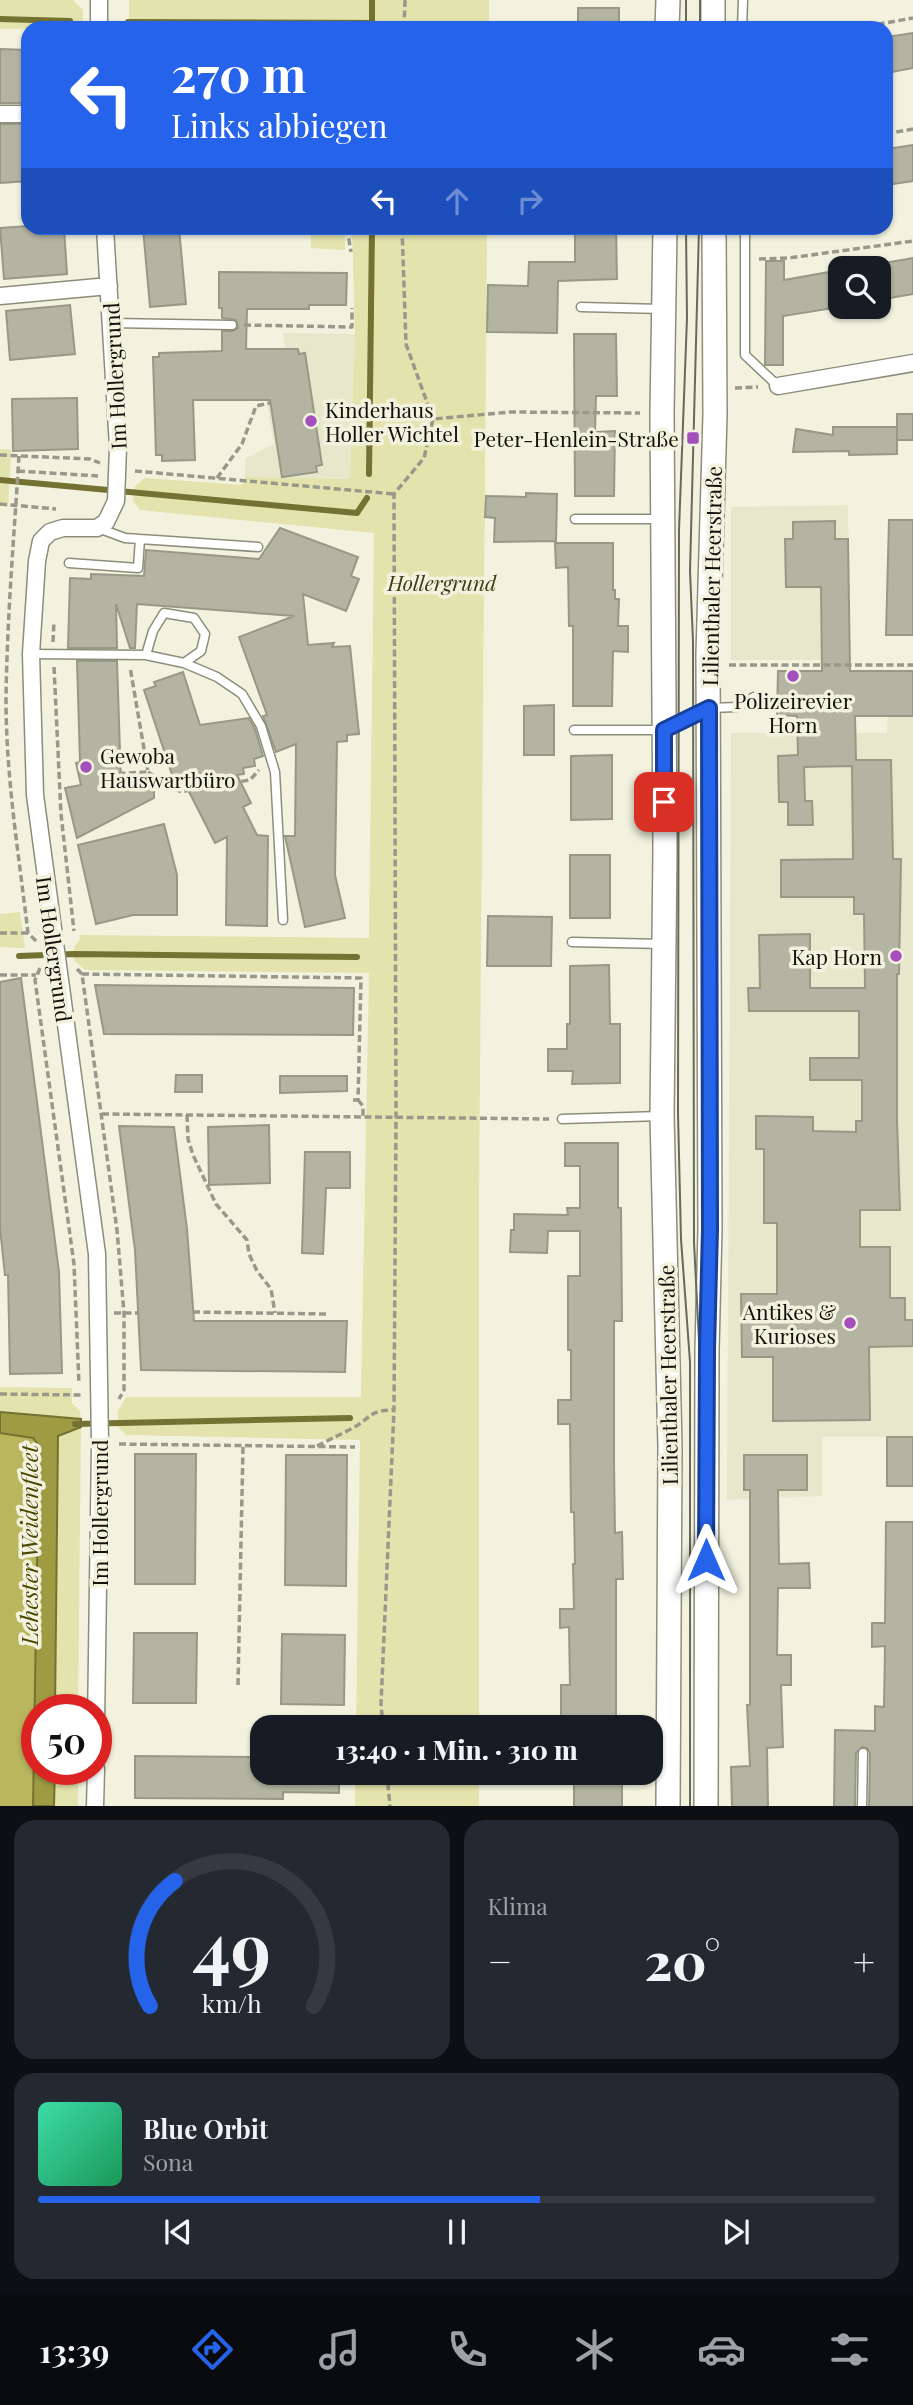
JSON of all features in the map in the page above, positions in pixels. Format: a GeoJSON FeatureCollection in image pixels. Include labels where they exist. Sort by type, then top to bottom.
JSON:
{"type":"FeatureCollection","features":[{"type":"Feature","properties":{"kind":"main road"},"geometry":{"type":"LineString","coordinates":[[667,21],[668,0]]}},
{"type":"Feature","properties":{"kind":"main road"},"geometry":{"type":"LineString","coordinates":[[713,0],[713,21]]}},
{"type":"Feature","properties":{"kind":"main road","name":"Lilienthaler Heerstraße"},"geometry":{"type":"LineString","coordinates":[[665,235],[662,1116],[670,1447],[668,1806]]}},
{"type":"Feature","properties":{"kind":"main road","name":"Lilienthaler Heerstraße"},"geometry":{"type":"LineString","coordinates":[[706,1806],[707,1350],[710,1229],[709,708],[715,415],[714,235]]}},
{"type":"Feature","properties":{"kind":"street"},"geometry":{"type":"LineString","coordinates":[[99,0],[99,21]]}},
{"type":"Feature","properties":{"kind":"street"},"geometry":{"type":"LineString","coordinates":[[0,114],[21,114]]}},
{"type":"Feature","properties":{"kind":"street","name":"Im Hollergrund"},"geometry":{"type":"LineString","coordinates":[[96,1694],[100,1438],[97,1254],[34,795],[31,654],[37,561],[41,541],[50,533],[63,528],[97,528],[106,522],[116,501],[118,447],[105,235]]}},
{"type":"Feature","properties":{"kind":"street"},"geometry":{"type":"LineString","coordinates":[[0,296],[109,286]]}},
{"type":"Feature","properties":{"kind":"street"},"geometry":{"type":"LineString","coordinates":[[778,386],[913,363]]}},
{"type":"Feature","properties":{"kind":"street"},"geometry":{"type":"LineString","coordinates":[[95,1806],[96,1785]]}},
{"type":"Feature","properties":{"kind":"lane"},"geometry":{"type":"LineString","coordinates":[[742,21],[743,0]]}},
{"type":"Feature","properties":{"kind":"lane"},"geometry":{"type":"LineString","coordinates":[[745,235],[744,355],[778,386]]}},
{"type":"Feature","properties":{"kind":"lane"},"geometry":{"type":"LineString","coordinates":[[581,307],[664,309]]}},
{"type":"Feature","properties":{"kind":"lane"},"geometry":{"type":"LineString","coordinates":[[111,323],[232,325]]}},
{"type":"Feature","properties":{"kind":"lane"},"geometry":{"type":"LineString","coordinates":[[575,519],[663,519]]}},
{"type":"Feature","properties":{"kind":"lane"},"geometry":{"type":"LineString","coordinates":[[97,528],[125,538],[258,547]]}},
{"type":"Feature","properties":{"kind":"lane"},"geometry":{"type":"LineString","coordinates":[[69,564],[138,568],[140,539]]}},
{"type":"Feature","properties":{"kind":"lane"},"geometry":{"type":"LineString","coordinates":[[146,655],[153,631],[164,613],[194,618],[205,634],[201,651],[184,663]]}},
{"type":"Feature","properties":{"kind":"lane"},"geometry":{"type":"LineString","coordinates":[[31,654],[146,655],[184,663],[217,677],[242,694],[261,726],[275,772],[283,920]]}},
{"type":"Feature","properties":{"kind":"lane"},"geometry":{"type":"LineString","coordinates":[[574,730],[664,730],[709,708],[737,708],[754,698]]}},
{"type":"Feature","properties":{"kind":"lane"},"geometry":{"type":"LineString","coordinates":[[572,942],[663,944]]}},
{"type":"Feature","properties":{"kind":"lane"},"geometry":{"type":"LineString","coordinates":[[562,1119],[662,1116]]}},
{"type":"Feature","properties":{"kind":"lane"},"geometry":{"type":"LineString","coordinates":[[862,1806],[863,1753]]}},
{"type":"Feature","properties":{"kind":"path"},"geometry":{"type":"LineString","coordinates":[[404,21],[405,0]]}},
{"type":"Feature","properties":{"kind":"path"},"geometry":{"type":"LineString","coordinates":[[893,22],[913,18]]}},
{"type":"Feature","properties":{"kind":"path"},"geometry":{"type":"LineString","coordinates":[[893,133],[913,129]]}},
{"type":"Feature","properties":{"kind":"path"},"geometry":{"type":"LineString","coordinates":[[348,235],[351,252]]}},
{"type":"Feature","properties":{"kind":"path"},"geometry":{"type":"LineString","coordinates":[[381,1715],[394,1410],[394,494],[424,458],[433,419],[406,344],[402,235]]}},
{"type":"Feature","properties":{"kind":"path"},"geometry":{"type":"LineString","coordinates":[[745,260],[789,258],[913,241]]}},
{"type":"Feature","properties":{"kind":"path"},"geometry":{"type":"LineString","coordinates":[[232,325],[352,327],[352,308]]}},
{"type":"Feature","properties":{"kind":"path"},"geometry":{"type":"LineString","coordinates":[[729,389],[778,386]]}},
{"type":"Feature","properties":{"kind":"path"},"geometry":{"type":"LineString","coordinates":[[217,478],[242,444],[256,406],[271,402]]}},
{"type":"Feature","properties":{"kind":"path"},"geometry":{"type":"LineString","coordinates":[[433,419],[511,412],[646,413]]}},
{"type":"Feature","properties":{"kind":"path"},"geometry":{"type":"LineString","coordinates":[[0,455],[90,459],[117,475],[217,478],[394,494]]}},
{"type":"Feature","properties":{"kind":"path"},"geometry":{"type":"LineString","coordinates":[[12,560],[19,456]]}},
{"type":"Feature","properties":{"kind":"path"},"geometry":{"type":"LineString","coordinates":[[18,472],[92,476]]}},
{"type":"Feature","properties":{"kind":"path"},"geometry":{"type":"LineString","coordinates":[[0,503],[14,505]]}},
{"type":"Feature","properties":{"kind":"path"},"geometry":{"type":"LineString","coordinates":[[54,615],[53,653],[61,814],[74,934]]}},
{"type":"Feature","properties":{"kind":"path"},"geometry":{"type":"LineString","coordinates":[[129,655],[148,772]]}},
{"type":"Feature","properties":{"kind":"path"},"geometry":{"type":"LineString","coordinates":[[727,665],[913,665]]}},
{"type":"Feature","properties":{"kind":"path"},"geometry":{"type":"LineString","coordinates":[[231,783],[250,780],[263,766],[272,762]]}},
{"type":"Feature","properties":{"kind":"path"},"geometry":{"type":"LineString","coordinates":[[108,774],[148,772],[181,792],[195,789]]}},
{"type":"Feature","properties":{"kind":"path"},"geometry":{"type":"LineString","coordinates":[[0,933],[28,933]]}},
{"type":"Feature","properties":{"kind":"path"},"geometry":{"type":"LineString","coordinates":[[57,971],[361,978],[356,1100],[363,1106],[363,1116]]}},
{"type":"Feature","properties":{"kind":"path"},"geometry":{"type":"LineString","coordinates":[[0,975],[36,975],[74,1264],[78,1379],[83,1395],[0,1394]]}},
{"type":"Feature","properties":{"kind":"path"},"geometry":{"type":"LineString","coordinates":[[187,1115],[188,1139],[202,1174],[216,1204],[247,1240],[249,1254],[257,1271],[271,1289],[275,1313]]}},
{"type":"Feature","properties":{"kind":"path"},"geometry":{"type":"LineString","coordinates":[[78,1116],[562,1119]]}},
{"type":"Feature","properties":{"kind":"path"},"geometry":{"type":"LineString","coordinates":[[193,1312],[327,1314]]}},
{"type":"Feature","properties":{"kind":"path"},"geometry":{"type":"LineString","coordinates":[[315,1447],[357,1426],[367,1416],[379,1410],[394,1410]]}},
{"type":"Feature","properties":{"kind":"path"},"geometry":{"type":"LineString","coordinates":[[100,1438],[243,1447],[355,1447]]}},
{"type":"Feature","properties":{"kind":"path"},"geometry":{"type":"LineString","coordinates":[[238,1685],[243,1447]]}},
{"type":"Feature","properties":{"kind":"path"},"geometry":{"type":"LineString","coordinates":[[388,1785],[390,1806]]}},
{"type":"Feature","properties":{"kind":"shaded area","name":"Kinderhaus Holler Wichtel"},"geometry":{"type":"Polygon","coordinates":[[[283,333],[355,334],[351,479],[245,477],[245,459],[274,444],[266,398],[292,393],[283,333]]]}},
{"type":"Feature","properties":{"kind":"shaded area"},"geometry":{"type":"Polygon","coordinates":[[[848,505],[850,660],[731,660],[731,507],[848,505]]]}},
{"type":"Feature","properties":{"kind":"shaded area"},"geometry":{"type":"Polygon","coordinates":[[[913,716],[913,1437],[822,1437],[822,1496],[727,1500],[731,733],[887,733],[888,717],[913,716]]]}},
{"type":"Feature","properties":{"kind":"shaded area"},"geometry":{"type":"Polygon","coordinates":[[[0,1412],[81,1419],[81,1427],[58,1436],[55,1694],[35,1694],[39,1446],[33,1438],[0,1433],[0,1412]]]}},
{"type":"Feature","properties":{"kind":"shaded area"},"geometry":{"type":"Polygon","coordinates":[[[0,1433],[33,1438],[39,1446],[35,1694],[21,1694],[21,1785],[33,1785],[33,1806],[0,1806],[0,1433]]]}},
{"type":"Feature","properties":{"kind":"shaded area"},"geometry":{"type":"Polygon","coordinates":[[[33,1785],[55,1785],[54,1806],[33,1806],[33,1785]]]}},
{"type":"Feature","properties":{"kind":"green space"},"geometry":{"type":"Polygon","coordinates":[[[0,0],[73,0],[83,10],[83,21],[21,21],[21,29],[0,29],[0,0]]]}},
{"type":"Feature","properties":{"kind":"green space"},"geometry":{"type":"Polygon","coordinates":[[[129,0],[489,0],[489,21],[129,21],[129,0]]]}},
{"type":"Feature","properties":{"kind":"green space"},"geometry":{"type":"Polygon","coordinates":[[[311,235],[345,235],[345,250],[311,248],[311,235]]]}},
{"type":"Feature","properties":{"kind":"green space","name":"Hollergrund"},"geometry":{"type":"Polygon","coordinates":[[[352,235],[487,235],[479,1194],[479,1715],[356,1715],[360,1440],[126,1435],[118,1427],[118,1411],[126,1397],[361,1397],[369,973],[85,970],[74,960],[74,947],[80,935],[369,938],[374,533],[140,510],[133,501],[134,487],[145,478],[242,485],[245,477],[350,479],[355,334],[352,235]]]}},
{"type":"Feature","properties":{"kind":"green space"},"geometry":{"type":"Polygon","coordinates":[[[0,449],[11,450],[8,507],[0,506],[0,449]]]}},
{"type":"Feature","properties":{"kind":"green space"},"geometry":{"type":"Polygon","coordinates":[[[20,912],[25,948],[0,947],[0,914],[20,912]]]}},
{"type":"Feature","properties":{"kind":"green space"},"geometry":{"type":"Polygon","coordinates":[[[0,1387],[72,1388],[72,1403],[80,1411],[81,1419],[0,1412],[0,1387]]]}},
{"type":"Feature","properties":{"kind":"green space"},"geometry":{"type":"Polygon","coordinates":[[[81,1427],[78,1694],[55,1694],[58,1435],[81,1427]]]}},
{"type":"Feature","properties":{"kind":"green space"},"geometry":{"type":"Polygon","coordinates":[[[55,1785],[78,1785],[78,1806],[54,1806],[55,1785]]]}},
{"type":"Feature","properties":{"kind":"green space"},"geometry":{"type":"Polygon","coordinates":[[[355,1785],[479,1785],[479,1806],[355,1806],[355,1785]]]}},
{"type":"Feature","properties":{"kind":"building"},"geometry":{"type":"Polygon","coordinates":[[[578,8],[619,8],[619,21],[578,21],[578,8]]]}},
{"type":"Feature","properties":{"kind":"building"},"geometry":{"type":"Polygon","coordinates":[[[913,33],[913,68],[893,72],[893,36],[913,33]]]}},
{"type":"Feature","properties":{"kind":"building"},"geometry":{"type":"Polygon","coordinates":[[[0,49],[21,50],[21,103],[0,103],[0,49]]]}},
{"type":"Feature","properties":{"kind":"building"},"geometry":{"type":"Polygon","coordinates":[[[0,124],[21,124],[21,182],[0,183],[0,124]]]}},
{"type":"Feature","properties":{"kind":"building"},"geometry":{"type":"Polygon","coordinates":[[[913,145],[913,181],[893,184],[893,148],[913,145]]]}},
{"type":"Feature","properties":{"kind":"building"},"geometry":{"type":"Polygon","coordinates":[[[21,226],[21,235],[64,235],[67,274],[4,279],[0,228],[21,226]]]}},
{"type":"Feature","properties":{"kind":"building"},"geometry":{"type":"Polygon","coordinates":[[[144,235],[180,235],[186,304],[150,307],[144,235]]]}},
{"type":"Feature","properties":{"kind":"building"},"geometry":{"type":"Polygon","coordinates":[[[575,235],[616,235],[617,279],[558,281],[557,333],[487,332],[488,285],[528,286],[529,262],[575,262],[575,235]]]}},
{"type":"Feature","properties":{"kind":"building"},"geometry":{"type":"Polygon","coordinates":[[[913,258],[913,294],[891,298],[891,262],[913,258]]]}},
{"type":"Feature","properties":{"kind":"building"},"geometry":{"type":"Polygon","coordinates":[[[766,261],[784,261],[784,280],[828,272],[828,309],[783,316],[783,365],[765,365],[766,261]]]}},
{"type":"Feature","properties":{"kind":"building"},"geometry":{"type":"Polygon","coordinates":[[[219,272],[347,273],[346,305],[309,305],[309,309],[247,309],[246,349],[298,349],[299,354],[305,353],[322,465],[316,466],[317,472],[282,477],[270,400],[193,400],[195,460],[162,461],[162,455],[156,455],[153,357],[159,357],[159,353],[222,351],[222,331],[238,328],[236,320],[222,318],[222,308],[219,308],[219,272]]]}},
{"type":"Feature","properties":{"kind":"building"},"geometry":{"type":"Polygon","coordinates":[[[70,305],[75,354],[10,360],[6,311],[70,305]]]}},
{"type":"Feature","properties":{"kind":"building"},"geometry":{"type":"Polygon","coordinates":[[[574,334],[616,334],[617,396],[596,396],[595,432],[615,431],[614,496],[575,496],[574,334]]]}},
{"type":"Feature","properties":{"kind":"building"},"geometry":{"type":"Polygon","coordinates":[[[77,398],[78,449],[13,451],[12,399],[77,398]]]}},
{"type":"Feature","properties":{"kind":"building"},"geometry":{"type":"Polygon","coordinates":[[[897,414],[913,414],[913,440],[897,440],[897,454],[793,452],[796,429],[833,435],[833,427],[897,427],[897,414]]]}},
{"type":"Feature","properties":{"kind":"building"},"geometry":{"type":"Polygon","coordinates":[[[526,493],[557,494],[556,541],[494,542],[495,518],[485,517],[486,496],[526,497],[526,493]]]}},
{"type":"Feature","properties":{"kind":"building"},"geometry":{"type":"Polygon","coordinates":[[[889,520],[913,520],[913,635],[886,635],[889,520]]]}},
{"type":"Feature","properties":{"kind":"building"},"geometry":{"type":"Polygon","coordinates":[[[835,521],[835,539],[848,539],[850,671],[913,671],[913,716],[855,716],[856,760],[891,760],[893,859],[901,859],[897,974],[900,1210],[860,1210],[860,1247],[890,1247],[890,1298],[905,1298],[905,1320],[913,1320],[913,1346],[869,1347],[870,1420],[773,1421],[773,1357],[742,1357],[741,1294],[777,1294],[777,1223],[764,1223],[764,1149],[756,1149],[756,1116],[813,1117],[813,1131],[856,1132],[856,1121],[862,1121],[862,1080],[810,1080],[810,1058],[859,1058],[859,1011],[749,1011],[748,988],[760,988],[759,935],[810,934],[810,988],[865,988],[864,914],[854,914],[854,897],[781,897],[781,860],[853,859],[852,766],[804,767],[805,801],[812,801],[813,825],[788,825],[788,802],[779,802],[778,756],[798,755],[797,716],[777,715],[778,671],[822,671],[821,587],[786,587],[785,539],[793,539],[793,522],[835,521]]]}},
{"type":"Feature","properties":{"kind":"building"},"geometry":{"type":"Polygon","coordinates":[[[280,528],[358,557],[351,576],[359,579],[346,611],[303,594],[308,645],[334,643],[332,647],[350,646],[359,734],[347,735],[347,741],[337,742],[335,875],[345,918],[305,927],[285,836],[295,836],[296,744],[276,752],[263,716],[267,715],[239,637],[294,616],[137,604],[135,648],[130,648],[116,604],[117,648],[68,648],[70,578],[91,579],[91,574],[144,576],[146,550],[259,559],[280,528]]]}},
{"type":"Feature","properties":{"kind":"building"},"geometry":{"type":"Polygon","coordinates":[[[555,543],[613,543],[613,590],[615,599],[619,599],[618,626],[628,626],[628,652],[613,651],[612,706],[573,706],[573,626],[569,626],[568,567],[556,568],[555,543]]]}},
{"type":"Feature","properties":{"kind":"building"},"geometry":{"type":"Polygon","coordinates":[[[77,661],[117,661],[121,782],[154,782],[154,798],[77,838],[65,788],[81,785],[76,763],[80,762],[77,661]]]}},
{"type":"Feature","properties":{"kind":"building"},"geometry":{"type":"Polygon","coordinates":[[[183,672],[200,725],[249,718],[255,729],[263,756],[254,759],[255,766],[243,768],[244,774],[237,775],[251,803],[243,807],[257,835],[268,836],[267,926],[226,925],[227,837],[215,843],[184,782],[176,787],[144,690],[156,686],[154,682],[183,672]]]}},
{"type":"Feature","properties":{"kind":"building"},"geometry":{"type":"Polygon","coordinates":[[[554,705],[554,755],[524,755],[524,706],[554,705]]]}},
{"type":"Feature","properties":{"kind":"building"},"geometry":{"type":"Polygon","coordinates":[[[612,755],[612,819],[571,820],[571,756],[612,755]]]}},
{"type":"Feature","properties":{"kind":"building"},"geometry":{"type":"Polygon","coordinates":[[[164,824],[177,875],[177,915],[133,915],[96,924],[78,845],[164,824]]]}},
{"type":"Feature","properties":{"kind":"building"},"geometry":{"type":"Polygon","coordinates":[[[570,855],[610,855],[610,918],[570,918],[570,855]]]}},
{"type":"Feature","properties":{"kind":"building"},"geometry":{"type":"Polygon","coordinates":[[[488,916],[552,917],[551,966],[487,966],[488,916]]]}},
{"type":"Feature","properties":{"kind":"building"},"geometry":{"type":"Polygon","coordinates":[[[609,965],[610,1024],[620,1024],[620,1083],[572,1084],[573,1071],[548,1071],[548,1049],[567,1049],[570,966],[609,965]]]}},
{"type":"Feature","properties":{"kind":"building"},"geometry":{"type":"Polygon","coordinates":[[[21,978],[59,1272],[62,1373],[10,1374],[8,1275],[5,1275],[0,1228],[0,982],[21,978]]]}},
{"type":"Feature","properties":{"kind":"building"},"geometry":{"type":"Polygon","coordinates":[[[95,985],[354,988],[353,1035],[104,1034],[95,985]]]}},
{"type":"Feature","properties":{"kind":"building"},"geometry":{"type":"Polygon","coordinates":[[[176,1075],[202,1075],[202,1092],[175,1092],[176,1075]]]}},
{"type":"Feature","properties":{"kind":"building"},"geometry":{"type":"Polygon","coordinates":[[[280,1076],[347,1076],[347,1091],[280,1093],[280,1076]]]}},
{"type":"Feature","properties":{"kind":"building"},"geometry":{"type":"Polygon","coordinates":[[[269,1125],[270,1183],[209,1185],[208,1127],[269,1125]]]}},
{"type":"Feature","properties":{"kind":"building"},"geometry":{"type":"Polygon","coordinates":[[[119,1126],[174,1127],[187,1229],[194,1321],[347,1321],[345,1372],[141,1370],[135,1250],[119,1126]]]}},
{"type":"Feature","properties":{"kind":"building"},"geometry":{"type":"Polygon","coordinates":[[[565,1143],[618,1143],[622,1321],[614,1321],[614,1463],[615,1533],[622,1532],[623,1579],[616,1579],[616,1715],[561,1715],[561,1685],[570,1685],[569,1627],[560,1628],[560,1609],[574,1609],[575,1564],[574,1512],[571,1512],[570,1424],[558,1424],[558,1400],[571,1400],[568,1276],[580,1276],[580,1231],[548,1231],[547,1253],[510,1252],[514,1214],[568,1215],[567,1208],[580,1208],[580,1166],[565,1166],[565,1143]]]}},
{"type":"Feature","properties":{"kind":"building"},"geometry":{"type":"Polygon","coordinates":[[[305,1152],[350,1152],[350,1188],[326,1188],[323,1254],[302,1253],[305,1152]]]}},
{"type":"Feature","properties":{"kind":"building"},"geometry":{"type":"Polygon","coordinates":[[[887,1437],[913,1437],[913,1486],[887,1486],[887,1437]]]}},
{"type":"Feature","properties":{"kind":"building"},"geometry":{"type":"Polygon","coordinates":[[[135,1454],[196,1454],[195,1584],[135,1584],[135,1454]]]}},
{"type":"Feature","properties":{"kind":"building"},"geometry":{"type":"Polygon","coordinates":[[[286,1455],[347,1455],[346,1586],[285,1585],[286,1455]]]}},
{"type":"Feature","properties":{"kind":"building"},"geometry":{"type":"Polygon","coordinates":[[[744,1455],[807,1455],[807,1490],[778,1490],[779,1564],[809,1563],[810,1588],[778,1588],[777,1655],[791,1655],[791,1685],[781,1685],[783,1747],[767,1748],[768,1806],[732,1806],[731,1767],[750,1766],[747,1705],[750,1705],[750,1490],[744,1490],[744,1455]]]}},
{"type":"Feature","properties":{"kind":"building"},"geometry":{"type":"Polygon","coordinates":[[[886,1522],[913,1522],[913,1806],[869,1806],[870,1753],[867,1748],[862,1747],[856,1753],[855,1806],[834,1806],[835,1730],[875,1731],[875,1706],[884,1707],[885,1646],[872,1647],[872,1623],[885,1623],[886,1522]]]}},
{"type":"Feature","properties":{"kind":"building"},"geometry":{"type":"Polygon","coordinates":[[[134,1633],[197,1633],[196,1703],[133,1703],[134,1633]]]}},
{"type":"Feature","properties":{"kind":"building"},"geometry":{"type":"Polygon","coordinates":[[[282,1634],[345,1635],[344,1705],[281,1704],[282,1634]]]}},
{"type":"Feature","properties":{"kind":"building"},"geometry":{"type":"Polygon","coordinates":[[[135,1756],[250,1757],[250,1785],[339,1785],[339,1793],[283,1792],[283,1799],[135,1798],[135,1756]]]}},
{"type":"Feature","properties":{"kind":"building"},"geometry":{"type":"Polygon","coordinates":[[[574,1785],[622,1785],[622,1806],[574,1806],[574,1785]]]}},
{"type":"Feature","properties":{"kind":"waterway"},"geometry":{"type":"LineString","coordinates":[[372,0],[372,21]]}},
{"type":"Feature","properties":{"kind":"waterway"},"geometry":{"type":"LineString","coordinates":[[0,19],[70,21]]}},
{"type":"Feature","properties":{"kind":"waterway"},"geometry":{"type":"LineString","coordinates":[[369,474],[372,235]]}},
{"type":"Feature","properties":{"kind":"waterway"},"geometry":{"type":"LineString","coordinates":[[0,480],[357,513],[367,498]]}},
{"type":"Feature","properties":{"kind":"waterway"},"geometry":{"type":"LineString","coordinates":[[19,956],[74,954],[357,957]]}},
{"type":"Feature","properties":{"kind":"waterway"},"geometry":{"type":"LineString","coordinates":[[75,1424],[350,1418]]}},
{"type":"Feature","properties":{"kind":"tram line"},"geometry":{"type":"LineString","coordinates":[[686,0],[686,21]]}},
{"type":"Feature","properties":{"kind":"tram line"},"geometry":{"type":"LineString","coordinates":[[700,0],[700,21]]}},
{"type":"Feature","properties":{"kind":"tram line"},"geometry":{"type":"LineString","coordinates":[[686,235],[687,318],[679,530],[678,1113],[681,1239],[690,1362],[690,1806]]}},
{"type":"Feature","properties":{"kind":"tram line"},"geometry":{"type":"LineString","coordinates":[[699,235],[690,571],[693,641],[694,1242],[700,1361]]}},
{"type":"Feature","properties":{"kind":"place","name":"Kinderhaus Holler Wichtel"},"geometry":{"type":"Point","coordinates":[311,421]}},
{"type":"Feature","properties":{"kind":"place","name":"Peter-Henlein-Straße"},"geometry":{"type":"Point","coordinates":[693,438]}},
{"type":"Feature","properties":{"kind":"place","name":"Polizeirevier Horn"},"geometry":{"type":"Point","coordinates":[793,676]}},
{"type":"Feature","properties":{"kind":"place","name":"Gewoba Hauswartbüro"},"geometry":{"type":"Point","coordinates":[86,767]}},
{"type":"Feature","properties":{"kind":"place","name":"Kap Horn"},"geometry":{"type":"Point","coordinates":[896,956]}},
{"type":"Feature","properties":{"kind":"place","name":"Antikes & Kurioses"},"geometry":{"type":"Point","coordinates":[850,1323]}},
{"type":"Feature","properties":{"kind":"route"},"geometry":{"type":"LineString","coordinates":[[664,802],[664,730],[709,708],[710,1229],[706,1560]]}},
{"type":"Feature","properties":{"kind":"water label","name":"Lehester Weidenfleet"},"geometry":{"type":"Point","coordinates":[28,1545]}}]}
